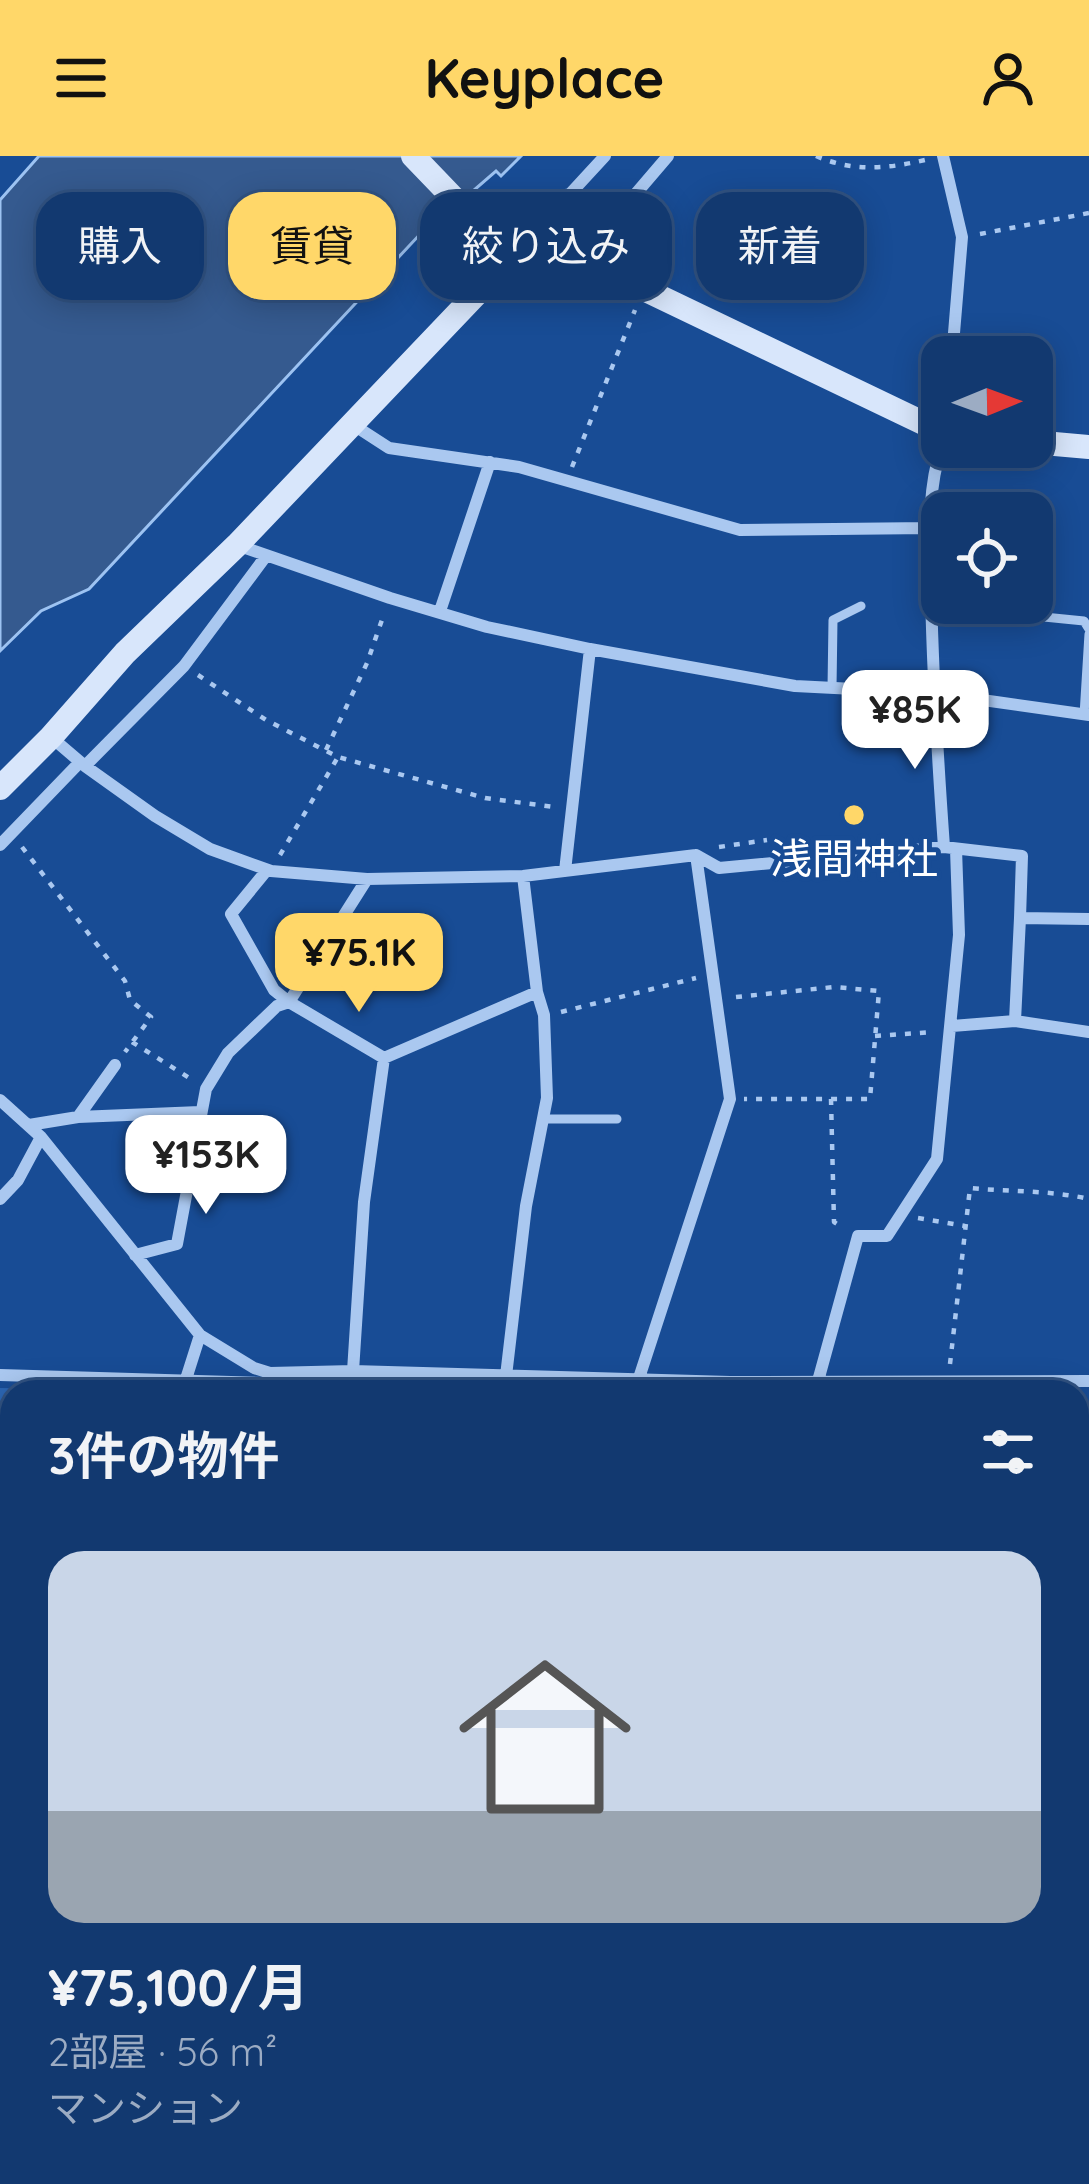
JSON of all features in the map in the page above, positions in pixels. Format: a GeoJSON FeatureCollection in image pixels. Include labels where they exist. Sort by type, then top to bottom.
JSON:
{"type":"FeatureCollection","features":[{"type":"Feature","properties":{"kind":"main road"},"geometry":{"type":"LineString","coordinates":[[412,156],[447,192]]}},
{"type":"Feature","properties":{"kind":"main road"},"geometry":{"type":"LineString","coordinates":[[0,788],[125,653],[237,544],[470,300]]}},
{"type":"Feature","properties":{"kind":"main road"},"geometry":{"type":"LineString","coordinates":[[669,300],[921,422]]}},
{"type":"Feature","properties":{"kind":"main road"},"geometry":{"type":"LineString","coordinates":[[1053,444],[1089,448]]}},
{"type":"Feature","properties":{"kind":"street"},"geometry":{"type":"LineString","coordinates":[[571,192],[605,156]]}},
{"type":"Feature","properties":{"kind":"street"},"geometry":{"type":"LineString","coordinates":[[638,192],[668,156]]}},
{"type":"Feature","properties":{"kind":"street"},"geometry":{"type":"LineString","coordinates":[[942,156],[962,237],[954,336]]}},
{"type":"Feature","properties":{"kind":"street"},"geometry":{"type":"LineString","coordinates":[[352,424],[389,448],[490,462],[740,530],[921,528]]}},
{"type":"Feature","properties":{"kind":"street"},"geometry":{"type":"LineString","coordinates":[[440,611],[490,462]]}},
{"type":"Feature","properties":{"kind":"street"},"geometry":{"type":"LineString","coordinates":[[237,544],[389,598],[487,627],[590,649],[795,686],[933,693],[1087,715]]}},
{"type":"Feature","properties":{"kind":"street"},"geometry":{"type":"LineString","coordinates":[[0,845],[184,666],[266,556]]}},
{"type":"Feature","properties":{"kind":"street"},"geometry":{"type":"LineString","coordinates":[[818,1380],[858,1236],[887,1236],[937,1159],[959,935],[933,693],[932,624]]}},
{"type":"Feature","properties":{"kind":"street"},"geometry":{"type":"LineString","coordinates":[[565,871],[590,649]]}},
{"type":"Feature","properties":{"kind":"street"},"geometry":{"type":"LineString","coordinates":[[51,737],[155,816],[211,849],[269,871],[367,879],[523,876],[696,855],[719,868],[950,848],[1022,856],[1015,1021]]}},
{"type":"Feature","properties":{"kind":"street"},"geometry":{"type":"LineString","coordinates":[[639,1378],[730,1099],[696,855]]}},
{"type":"Feature","properties":{"kind":"street"},"geometry":{"type":"LineString","coordinates":[[269,871],[231,914],[274,990],[385,1058]]}},
{"type":"Feature","properties":{"kind":"street"},"geometry":{"type":"LineString","coordinates":[[506,1376],[526,1206],[547,1098],[544,1016],[523,876]]}},
{"type":"Feature","properties":{"kind":"street"},"geometry":{"type":"LineString","coordinates":[[135,1256],[177,1244],[206,1089],[228,1053],[277,1006],[289,1002],[367,879]]}},
{"type":"Feature","properties":{"kind":"street"},"geometry":{"type":"LineString","coordinates":[[1020,918],[1089,920]]}},
{"type":"Feature","properties":{"kind":"street"},"geometry":{"type":"LineString","coordinates":[[385,1058],[537,992]]}},
{"type":"Feature","properties":{"kind":"street"},"geometry":{"type":"LineString","coordinates":[[951,1028],[1015,1021],[1089,1032]]}},
{"type":"Feature","properties":{"kind":"street"},"geometry":{"type":"LineString","coordinates":[[353,1371],[364,1202],[385,1058]]}},
{"type":"Feature","properties":{"kind":"street"},"geometry":{"type":"LineString","coordinates":[[78,1117],[115,1065]]}},
{"type":"Feature","properties":{"kind":"street"},"geometry":{"type":"LineString","coordinates":[[0,1100],[41,1136],[200,1335],[254,1368],[288,1380]]}},
{"type":"Feature","properties":{"kind":"street"},"geometry":{"type":"LineString","coordinates":[[29,1125],[78,1117],[200,1112]]}},
{"type":"Feature","properties":{"kind":"street"},"geometry":{"type":"LineString","coordinates":[[0,1198],[18,1180],[41,1136]]}},
{"type":"Feature","properties":{"kind":"street"},"geometry":{"type":"LineString","coordinates":[[186,1379],[200,1335]]}},
{"type":"Feature","properties":{"kind":"street"},"geometry":{"type":"LineString","coordinates":[[270,1373],[684,1380]]}},
{"type":"Feature","properties":{"kind":"street"},"geometry":{"type":"LineString","coordinates":[[0,1376],[209,1380]]}},
{"type":"Feature","properties":{"kind":"lane"},"geometry":{"type":"LineString","coordinates":[[832,688],[833,620],[862,606]]}},
{"type":"Feature","properties":{"kind":"lane"},"geometry":{"type":"LineString","coordinates":[[1053,618],[1084,621],[1089,631],[1087,715]]}},
{"type":"Feature","properties":{"kind":"lane"},"geometry":{"type":"LineString","coordinates":[[543,1119],[616,1119]]}},
{"type":"Feature","properties":{"kind":"path"},"geometry":{"type":"LineString","coordinates":[[816,156],[866,169],[942,156]]}},
{"type":"Feature","properties":{"kind":"path"},"geometry":{"type":"LineString","coordinates":[[962,237],[1089,213]]}},
{"type":"Feature","properties":{"kind":"path"},"geometry":{"type":"LineString","coordinates":[[567,480],[639,300]]}},
{"type":"Feature","properties":{"kind":"path"},"geometry":{"type":"LineString","coordinates":[[326,750],[367,663],[389,598]]}},
{"type":"Feature","properties":{"kind":"path"},"geometry":{"type":"LineString","coordinates":[[184,666],[266,720],[338,757],[485,798],[572,808]]}},
{"type":"Feature","properties":{"kind":"path"},"geometry":{"type":"LineString","coordinates":[[269,871],[338,757]]}},
{"type":"Feature","properties":{"kind":"path"},"geometry":{"type":"LineString","coordinates":[[12,833],[125,981],[130,1000],[151,1017],[115,1065]]}},
{"type":"Feature","properties":{"kind":"path"},"geometry":{"type":"LineString","coordinates":[[696,855],[767,840]]}},
{"type":"Feature","properties":{"kind":"path"},"geometry":{"type":"LineString","coordinates":[[544,1016],[714,973]]}},
{"type":"Feature","properties":{"kind":"path"},"geometry":{"type":"LineString","coordinates":[[718,1000],[834,987],[879,991],[870,1099],[730,1099]]}},
{"type":"Feature","properties":{"kind":"path"},"geometry":{"type":"LineString","coordinates":[[875,1036],[951,1028]]}},
{"type":"Feature","properties":{"kind":"path"},"geometry":{"type":"LineString","coordinates":[[132,1042],[206,1089]]}},
{"type":"Feature","properties":{"kind":"path"},"geometry":{"type":"LineString","coordinates":[[831,1099],[834,1222],[858,1236]]}},
{"type":"Feature","properties":{"kind":"path"},"geometry":{"type":"LineString","coordinates":[[948,1380],[970,1188],[1059,1192],[1089,1199]]}},
{"type":"Feature","properties":{"kind":"path"},"geometry":{"type":"LineString","coordinates":[[900,1215],[965,1226]]}},
{"type":"Feature","properties":{"kind":"shaded area"},"geometry":{"type":"Polygon","coordinates":[[[39,156],[521,156],[501,176],[496,171],[472,192],[420,192],[420,234],[396,260],[396,192],[228,192],[228,300],[359,300],[89,589],[41,611],[0,651],[0,200],[39,156]]]}},
{"type":"Feature","properties":{"kind":"place","name":"浅間神社"},"geometry":{"type":"Point","coordinates":[854,815]}}]}
